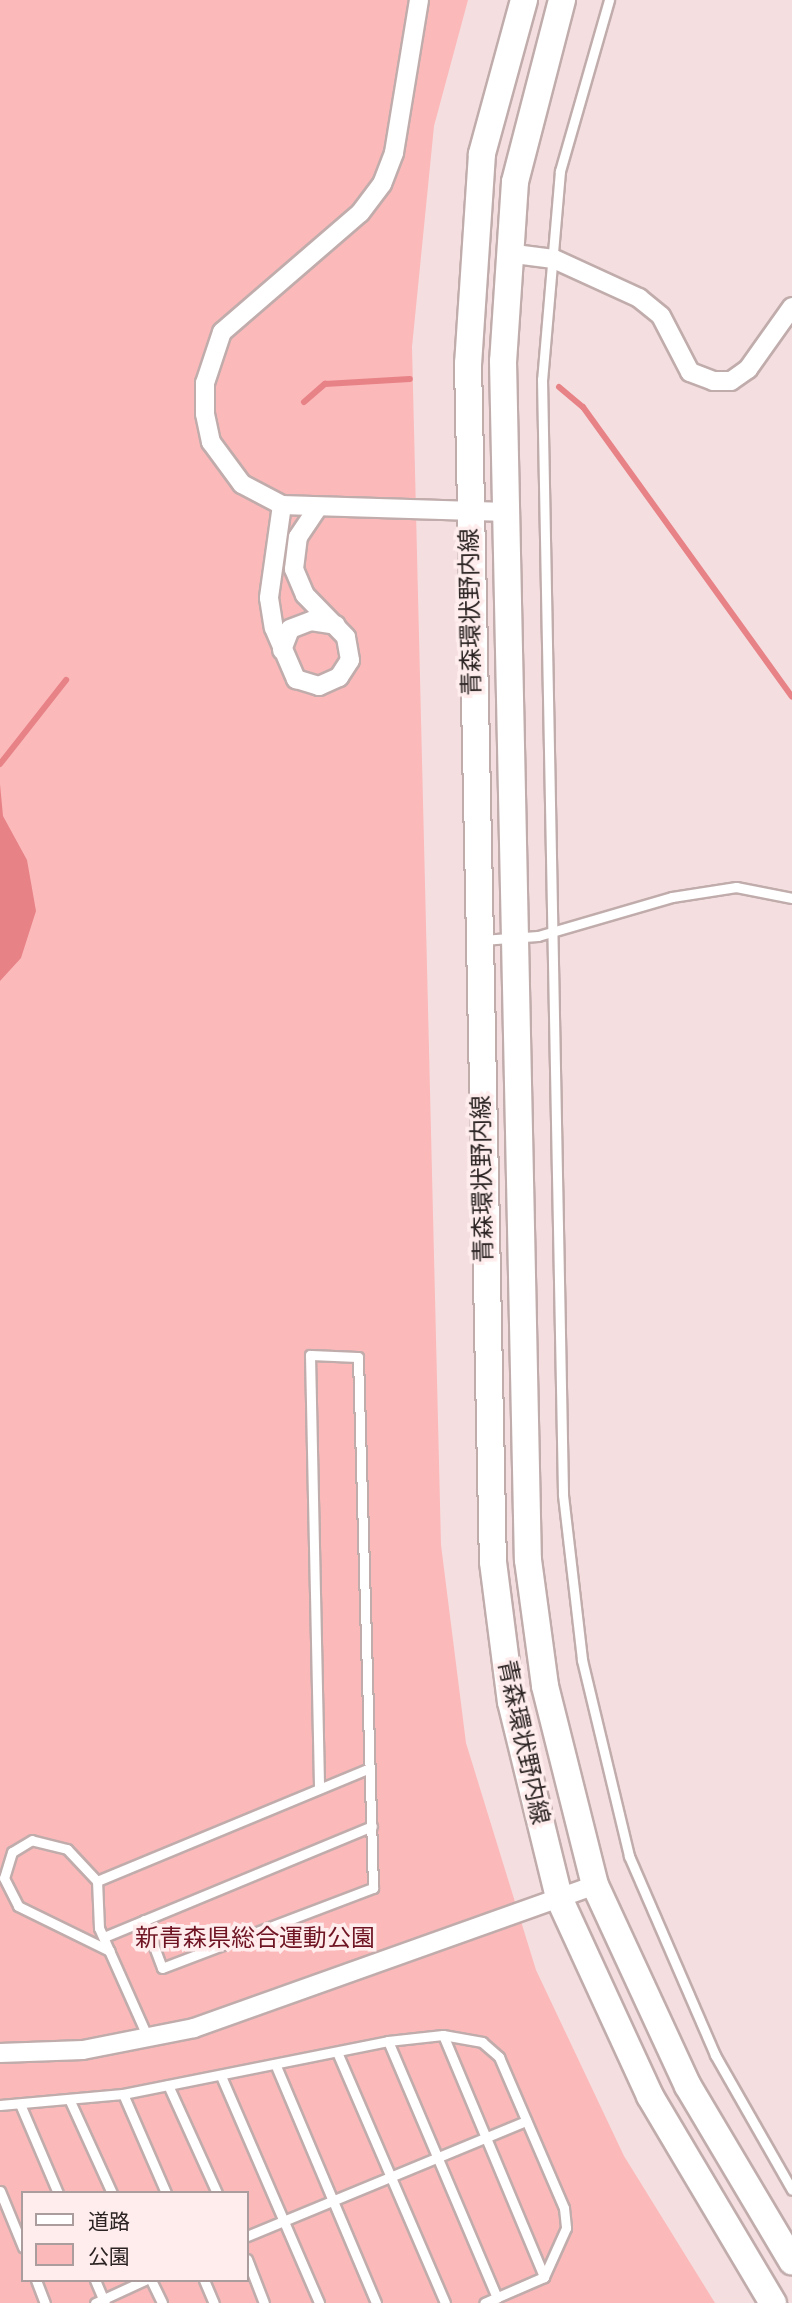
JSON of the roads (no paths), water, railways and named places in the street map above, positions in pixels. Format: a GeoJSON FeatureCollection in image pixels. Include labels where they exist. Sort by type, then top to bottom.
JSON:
{"type":"FeatureCollection","features":[{"type":"Feature","properties":{"kind":"main road","name":"青森環状野内線"},"geometry":{"type":"LineString","coordinates":[[524,0],[482,154],[471,251],[468,511],[493,1562],[511,1703],[559,1898],[650,2096],[773,2303]]}},
{"type":"Feature","properties":{"kind":"main road","name":"青森環状野内線"},"geometry":{"type":"LineString","coordinates":[[562,0],[533,96],[507,253],[506,512],[516,1117],[528,1560],[545,1686],[595,1885],[688,2086],[792,2261]]}},
{"type":"Feature","properties":{"kind":"main road"},"geometry":{"type":"LineString","coordinates":[[481,1119],[516,1117]]}},
{"type":"Feature","properties":{"kind":"street"},"geometry":{"type":"LineString","coordinates":[[419,0],[394,153],[382,184],[360,213],[241,310],[211,357],[205,414],[211,442],[242,484],[282,505],[317,509],[506,512]]}},
{"type":"Feature","properties":{"kind":"street"},"geometry":{"type":"LineString","coordinates":[[507,253],[548,258],[639,298],[661,316],[690,372],[713,381],[731,381],[748,369],[792,307]]}},
{"type":"Feature","properties":{"kind":"street"},"geometry":{"type":"LineString","coordinates":[[282,505],[269,598],[282,650],[296,679],[319,686],[339,677],[350,660],[336,625],[305,595],[293,569],[298,537],[317,509]]}},
{"type":"Feature","properties":{"kind":"street"},"geometry":{"type":"LineString","coordinates":[[282,650],[290,629],[311,621],[336,625]]}},
{"type":"Feature","properties":{"kind":"street"},"geometry":{"type":"LineString","coordinates":[[0,2053],[149,2040],[595,1885]]}},
{"type":"Feature","properties":{"kind":"lane"},"geometry":{"type":"LineString","coordinates":[[609,0],[573,108],[548,258],[542,379],[562,1495],[600,1757],[629,1856],[715,2055],[792,2190]]}},
{"type":"Feature","properties":{"kind":"lane"},"geometry":{"type":"LineString","coordinates":[[477,940],[514,939],[551,932],[672,897],[736,887],[792,898]]}},
{"type":"Feature","properties":{"kind":"lane"},"geometry":{"type":"LineString","coordinates":[[144,1920],[162,1968],[373,1888],[358,1357],[310,1355],[319,1788]]}},
{"type":"Feature","properties":{"kind":"lane"},"geometry":{"type":"LineString","coordinates":[[97,1881],[370,1768]]}},
{"type":"Feature","properties":{"kind":"lane"},"geometry":{"type":"LineString","coordinates":[[104,1937],[372,1826]]}},
{"type":"Feature","properties":{"kind":"lane"},"geometry":{"type":"LineString","coordinates":[[110,1951],[18,1906],[4,1878],[12,1852],[32,1840],[67,1849],[97,1881],[94,1911],[149,2040]]}},
{"type":"Feature","properties":{"kind":"lane"},"geometry":{"type":"LineString","coordinates":[[443,2035],[544,2277]]}},
{"type":"Feature","properties":{"kind":"lane"},"geometry":{"type":"LineString","coordinates":[[0,2105],[70,2101],[123,2094],[276,2066],[388,2041],[443,2035],[482,2042],[499,2057],[564,2208],[563,2246],[544,2277],[484,2303]]}},
{"type":"Feature","properties":{"kind":"lane"},"geometry":{"type":"LineString","coordinates":[[388,2041],[497,2298]]}},
{"type":"Feature","properties":{"kind":"lane"},"geometry":{"type":"LineString","coordinates":[[337,2052],[445,2303]]}},
{"type":"Feature","properties":{"kind":"lane"},"geometry":{"type":"LineString","coordinates":[[276,2066],[330,2202],[376,2303]]}},
{"type":"Feature","properties":{"kind":"lane"},"geometry":{"type":"LineString","coordinates":[[221,2076],[286,2221],[319,2303]]}},
{"type":"Feature","properties":{"kind":"lane"},"geometry":{"type":"LineString","coordinates":[[168,2085],[216,2191]]}},
{"type":"Feature","properties":{"kind":"lane"},"geometry":{"type":"LineString","coordinates":[[123,2094],[165,2191]]}},
{"type":"Feature","properties":{"kind":"lane"},"geometry":{"type":"LineString","coordinates":[[70,2101],[111,2191]]}},
{"type":"Feature","properties":{"kind":"lane"},"geometry":{"type":"LineString","coordinates":[[20,2104],[57,2191]]}},
{"type":"Feature","properties":{"kind":"lane"},"geometry":{"type":"LineString","coordinates":[[248,2236],[526,2121]]}},
{"type":"Feature","properties":{"kind":"lane"},"geometry":{"type":"LineString","coordinates":[[0,2191],[21,2242]]}},
{"type":"Feature","properties":{"kind":"lane"},"geometry":{"type":"LineString","coordinates":[[248,2262],[264,2303]]}},
{"type":"Feature","properties":{"kind":"lane"},"geometry":{"type":"LineString","coordinates":[[37,2282],[45,2303]]}},
{"type":"Feature","properties":{"kind":"lane"},"geometry":{"type":"LineString","coordinates":[[96,2282],[101,2302],[141,2282]]}},
{"type":"Feature","properties":{"kind":"lane"},"geometry":{"type":"LineString","coordinates":[[152,2282],[162,2303]]}},
{"type":"Feature","properties":{"kind":"lane"},"geometry":{"type":"LineString","coordinates":[[205,2282],[214,2303]]}},
{"type":"Feature","properties":{"kind":"waterway"},"geometry":{"type":"LineString","coordinates":[[304,402],[325,384],[410,379]]}},
{"type":"Feature","properties":{"kind":"waterway"},"geometry":{"type":"LineString","coordinates":[[559,387],[583,407],[792,697]]}},
{"type":"Feature","properties":{"kind":"waterway"},"geometry":{"type":"LineString","coordinates":[[0,764],[66,680]]}},
{"type":"Feature","properties":{"kind":"park label","name":"新青森県総合運動公園"},"geometry":{"type":"Point","coordinates":[255,1938]}}]}
